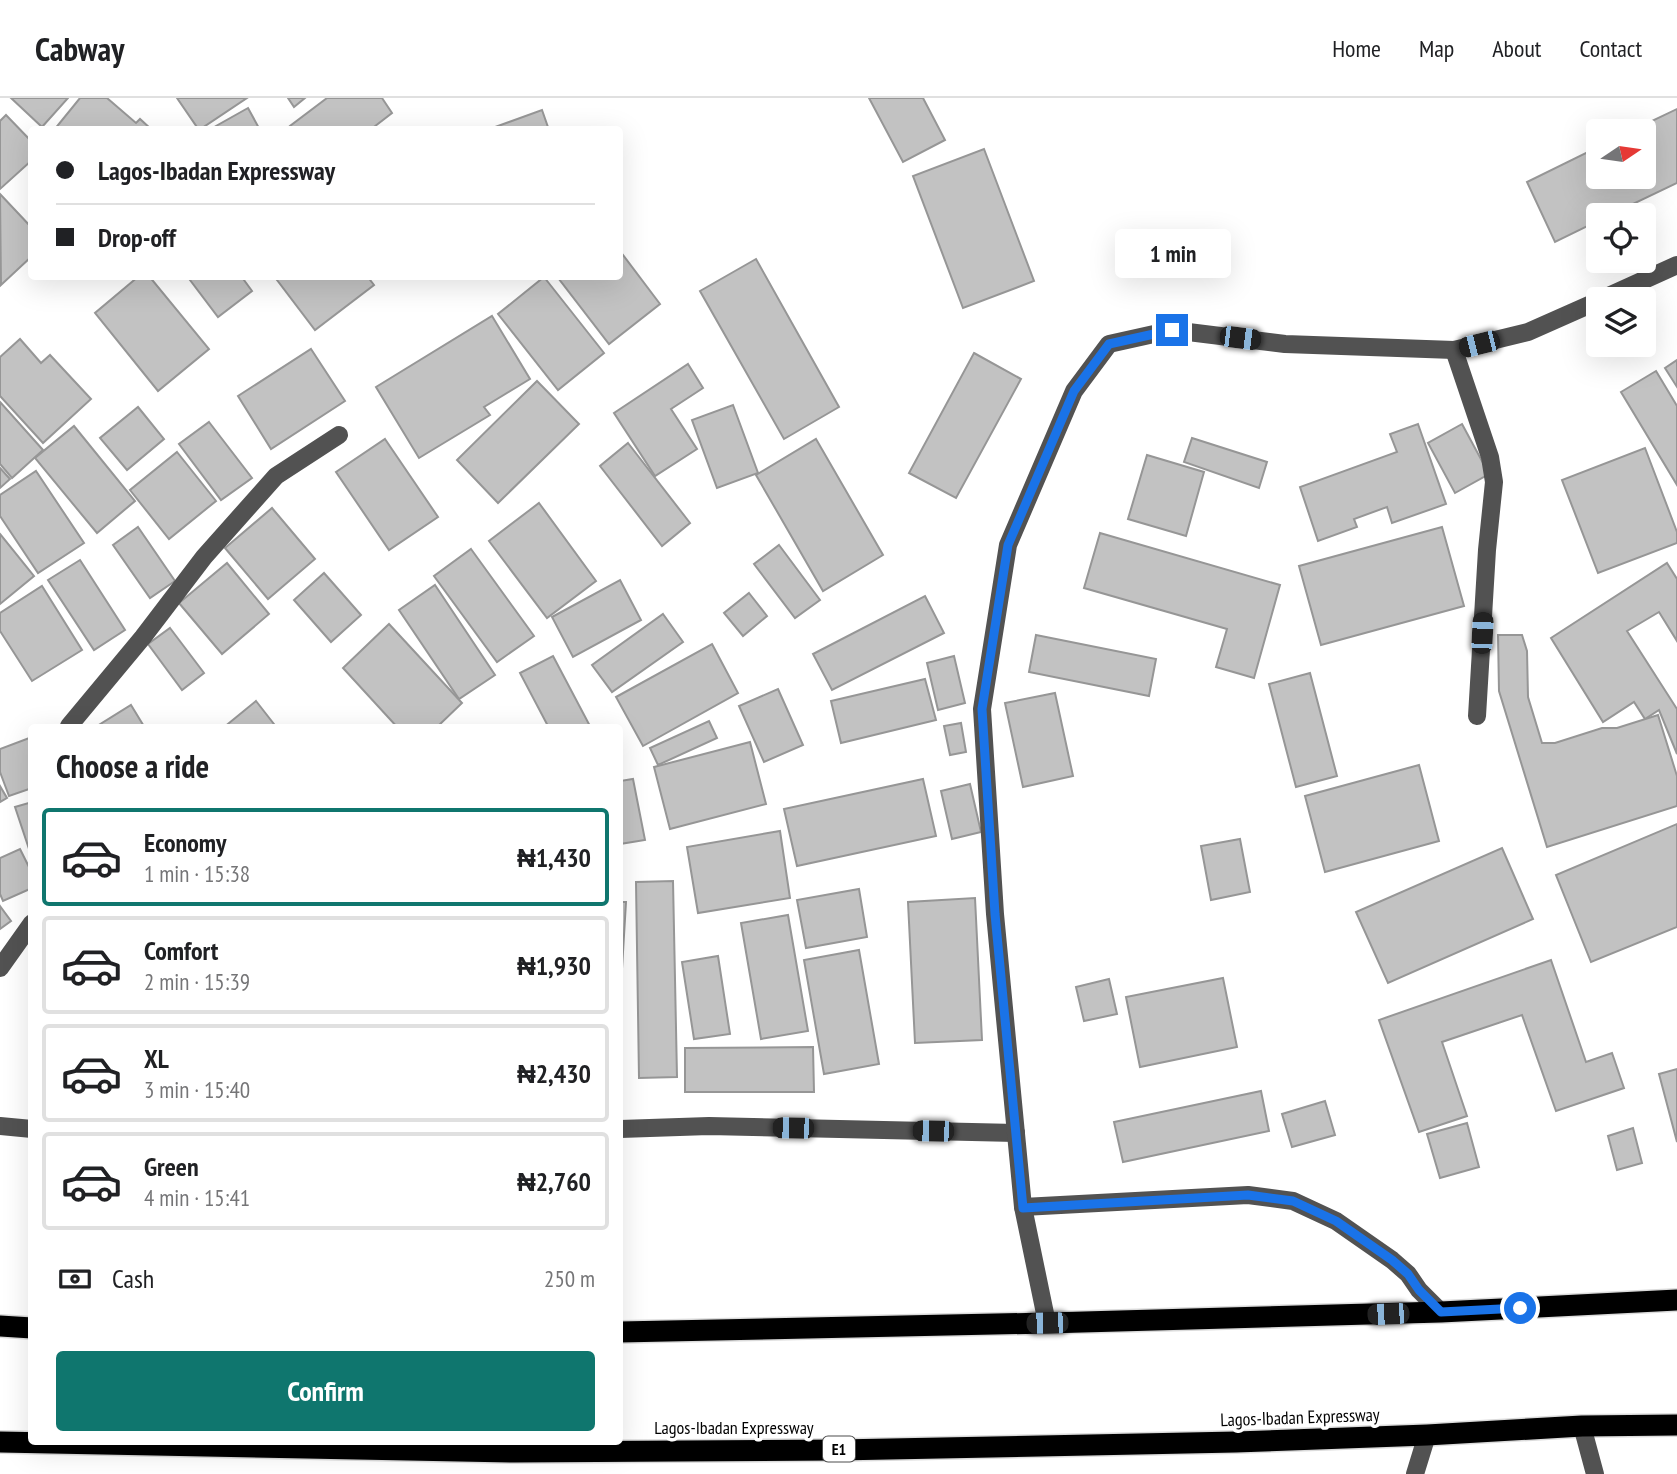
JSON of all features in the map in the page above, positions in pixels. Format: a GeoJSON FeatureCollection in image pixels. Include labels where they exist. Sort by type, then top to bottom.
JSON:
{"type":"FeatureCollection","features":[{"type":"Feature","properties":{"kind":"highway"},"geometry":{"type":"LineString","coordinates":[[623,1332],[1441,1312],[1677,1300]]}},
{"type":"Feature","properties":{"kind":"highway"},"geometry":{"type":"LineString","coordinates":[[0,1326],[28,1328]]}},
{"type":"Feature","properties":{"kind":"highway","name":"Lagos-Ibadan Expressway"},"geometry":{"type":"LineString","coordinates":[[154,1445],[514,1452],[838,1450],[1237,1442],[1582,1426],[1677,1425]]}},
{"type":"Feature","properties":{"kind":"highway","name":"Lagos-Ibadan Expressway"},"geometry":{"type":"LineString","coordinates":[[0,1442],[28,1443]]}},
{"type":"Feature","properties":{"kind":"street"},"geometry":{"type":"LineString","coordinates":[[1629,287],[1677,265]]}},
{"type":"Feature","properties":{"kind":"street"},"geometry":{"type":"LineString","coordinates":[[1047,1323],[1023,1208],[995,914],[982,709],[1008,545],[1074,391],[1109,344],[1172,330],[1285,344],[1454,350],[1528,332],[1586,306]]}},
{"type":"Feature","properties":{"kind":"street"},"geometry":{"type":"LineString","coordinates":[[1454,350],[1490,457],[1494,482],[1477,716]]}},
{"type":"Feature","properties":{"kind":"street"},"geometry":{"type":"LineString","coordinates":[[71,724],[143,637],[204,556],[276,476],[338,435]]}},
{"type":"Feature","properties":{"kind":"street"},"geometry":{"type":"LineString","coordinates":[[0,968],[28,929]]}},
{"type":"Feature","properties":{"kind":"street"},"geometry":{"type":"LineString","coordinates":[[0,1126],[28,1129]]}},
{"type":"Feature","properties":{"kind":"street"},"geometry":{"type":"LineString","coordinates":[[623,1129],[709,1126],[1016,1133]]}},
{"type":"Feature","properties":{"kind":"street"},"geometry":{"type":"LineString","coordinates":[[1023,1208],[1248,1195],[1293,1201],[1336,1221],[1392,1260],[1441,1312]]}},
{"type":"Feature","properties":{"kind":"street"},"geometry":{"type":"LineString","coordinates":[[1582,1426],[1595,1474]]}},
{"type":"Feature","properties":{"kind":"street"},"geometry":{"type":"LineString","coordinates":[[1415,1474],[1427,1435]]}},
{"type":"Feature","properties":{"kind":"building"},"geometry":{"type":"Polygon","coordinates":[[[11,98],[68,98],[41,126],[11,98]]]}},
{"type":"Feature","properties":{"kind":"building"},"geometry":{"type":"Polygon","coordinates":[[[80,98],[107,98],[136,123],[140,119],[148,126],[57,126],[80,98]]]}},
{"type":"Feature","properties":{"kind":"building"},"geometry":{"type":"Polygon","coordinates":[[[177,98],[247,98],[205,126],[196,126],[177,98]]]}},
{"type":"Feature","properties":{"kind":"building"},"geometry":{"type":"Polygon","coordinates":[[[288,98],[305,98],[294,107],[288,98]]]}},
{"type":"Feature","properties":{"kind":"building"},"geometry":{"type":"Polygon","coordinates":[[[327,98],[382,98],[392,113],[375,126],[290,126],[327,98]]]}},
{"type":"Feature","properties":{"kind":"building"},"geometry":{"type":"Polygon","coordinates":[[[869,98],[923,98],[945,140],[903,162],[869,98]]]}},
{"type":"Feature","properties":{"kind":"building"},"geometry":{"type":"Polygon","coordinates":[[[248,108],[258,126],[216,126],[248,108]]]}},
{"type":"Feature","properties":{"kind":"building"},"geometry":{"type":"Polygon","coordinates":[[[1677,109],[1677,183],[1635,203],[1586,203],[1586,227],[1555,242],[1527,182],[1586,153],[1586,189],[1656,189],[1656,119],[1677,109]]]}},
{"type":"Feature","properties":{"kind":"building"},"geometry":{"type":"Polygon","coordinates":[[[542,110],[548,126],[498,126],[542,110]]]}},
{"type":"Feature","properties":{"kind":"building"},"geometry":{"type":"Polygon","coordinates":[[[6,115],[28,138],[28,164],[0,189],[0,121],[6,115]]]}},
{"type":"Feature","properties":{"kind":"building"},"geometry":{"type":"Polygon","coordinates":[[[984,149],[1034,281],[963,308],[913,176],[984,149]]]}},
{"type":"Feature","properties":{"kind":"building"},"geometry":{"type":"Polygon","coordinates":[[[0,194],[28,224],[28,260],[1,285],[0,194]]]}},
{"type":"Feature","properties":{"kind":"building"},"geometry":{"type":"Polygon","coordinates":[[[623,255],[660,304],[609,344],[560,280],[623,280],[623,255]]]}},
{"type":"Feature","properties":{"kind":"building"},"geometry":{"type":"Polygon","coordinates":[[[756,259],[839,407],[784,439],[700,291],[756,259]]]}},
{"type":"Feature","properties":{"kind":"building"},"geometry":{"type":"Polygon","coordinates":[[[134,280],[152,280],[209,349],[158,391],[95,313],[134,280]]]}},
{"type":"Feature","properties":{"kind":"building"},"geometry":{"type":"Polygon","coordinates":[[[190,280],[244,280],[252,291],[218,317],[190,280]]]}},
{"type":"Feature","properties":{"kind":"building"},"geometry":{"type":"Polygon","coordinates":[[[277,280],[370,280],[374,285],[315,330],[277,280]]]}},
{"type":"Feature","properties":{"kind":"building"},"geometry":{"type":"Polygon","coordinates":[[[540,280],[546,280],[604,353],[558,390],[498,314],[540,280]]]}},
{"type":"Feature","properties":{"kind":"building"},"geometry":{"type":"Polygon","coordinates":[[[492,316],[530,379],[484,407],[490,415],[419,458],[376,387],[492,316]]]}},
{"type":"Feature","properties":{"kind":"building"},"geometry":{"type":"Polygon","coordinates":[[[20,339],[41,363],[50,355],[91,399],[43,443],[0,396],[0,357],[20,339]]]}},
{"type":"Feature","properties":{"kind":"building"},"geometry":{"type":"Polygon","coordinates":[[[311,349],[345,401],[271,449],[238,396],[311,349]]]}},
{"type":"Feature","properties":{"kind":"building"},"geometry":{"type":"Polygon","coordinates":[[[974,353],[1021,379],[956,498],[909,473],[974,353]]]}},
{"type":"Feature","properties":{"kind":"building"},"geometry":{"type":"Polygon","coordinates":[[[1677,360],[1677,387],[1665,368],[1677,360]]]}},
{"type":"Feature","properties":{"kind":"building"},"geometry":{"type":"Polygon","coordinates":[[[688,364],[703,388],[671,409],[697,449],[655,476],[614,413],[688,364]]]}},
{"type":"Feature","properties":{"kind":"building"},"geometry":{"type":"Polygon","coordinates":[[[1656,371],[1677,406],[1677,485],[1621,392],[1656,371]]]}},
{"type":"Feature","properties":{"kind":"building"},"geometry":{"type":"Polygon","coordinates":[[[537,381],[579,424],[498,503],[457,460],[537,381]]]}},
{"type":"Feature","properties":{"kind":"building"},"geometry":{"type":"Polygon","coordinates":[[[0,402],[43,450],[12,478],[0,464],[0,402]]]}},
{"type":"Feature","properties":{"kind":"building"},"geometry":{"type":"Polygon","coordinates":[[[733,405],[758,473],[717,488],[692,420],[733,405]]]}},
{"type":"Feature","properties":{"kind":"building"},"geometry":{"type":"Polygon","coordinates":[[[138,407],[164,439],[127,470],[100,438],[138,407]]]}},
{"type":"Feature","properties":{"kind":"building"},"geometry":{"type":"Polygon","coordinates":[[[209,422],[252,478],[221,500],[179,444],[209,422]]]}},
{"type":"Feature","properties":{"kind":"building"},"geometry":{"type":"Polygon","coordinates":[[[1418,424],[1446,504],[1392,523],[1387,507],[1354,519],[1357,527],[1318,541],[1300,487],[1397,452],[1390,434],[1418,424]]]}},
{"type":"Feature","properties":{"kind":"building"},"geometry":{"type":"Polygon","coordinates":[[[1462,424],[1489,474],[1455,493],[1428,443],[1462,424]]]}},
{"type":"Feature","properties":{"kind":"building"},"geometry":{"type":"Polygon","coordinates":[[[74,426],[135,501],[97,533],[35,458],[74,426]]]}},
{"type":"Feature","properties":{"kind":"building"},"geometry":{"type":"Polygon","coordinates":[[[1192,438],[1267,462],[1259,488],[1184,462],[1192,438]]]}},
{"type":"Feature","properties":{"kind":"building"},"geometry":{"type":"Polygon","coordinates":[[[385,439],[438,517],[389,550],[336,472],[385,439]]]}},
{"type":"Feature","properties":{"kind":"building"},"geometry":{"type":"Polygon","coordinates":[[[816,439],[883,555],[823,591],[756,475],[816,439]]]}},
{"type":"Feature","properties":{"kind":"building"},"geometry":{"type":"Polygon","coordinates":[[[628,443],[690,523],[662,546],[600,466],[628,443]]]}},
{"type":"Feature","properties":{"kind":"building"},"geometry":{"type":"Polygon","coordinates":[[[1645,448],[1677,532],[1677,543],[1598,573],[1562,480],[1645,448]]]}},
{"type":"Feature","properties":{"kind":"building"},"geometry":{"type":"Polygon","coordinates":[[[177,452],[216,501],[169,539],[130,490],[177,452]]]}},
{"type":"Feature","properties":{"kind":"building"},"geometry":{"type":"Polygon","coordinates":[[[1147,455],[1204,472],[1186,536],[1128,519],[1147,455]]]}},
{"type":"Feature","properties":{"kind":"building"},"geometry":{"type":"Polygon","coordinates":[[[0,468],[10,479],[0,488],[0,468]]]}},
{"type":"Feature","properties":{"kind":"building"},"geometry":{"type":"Polygon","coordinates":[[[36,471],[84,543],[38,573],[0,516],[0,495],[36,471]]]}},
{"type":"Feature","properties":{"kind":"building"},"geometry":{"type":"Polygon","coordinates":[[[539,503],[596,581],[547,618],[489,541],[539,503]]]}},
{"type":"Feature","properties":{"kind":"building"},"geometry":{"type":"Polygon","coordinates":[[[272,508],[315,559],[268,599],[225,548],[272,508]]]}},
{"type":"Feature","properties":{"kind":"building"},"geometry":{"type":"Polygon","coordinates":[[[138,527],[175,581],[150,598],[113,545],[138,527]]]}},
{"type":"Feature","properties":{"kind":"building"},"geometry":{"type":"Polygon","coordinates":[[[1442,527],[1464,606],[1321,645],[1299,566],[1442,527]]]}},
{"type":"Feature","properties":{"kind":"building"},"geometry":{"type":"Polygon","coordinates":[[[1100,533],[1280,585],[1254,678],[1216,667],[1227,629],[1084,588],[1100,533]]]}},
{"type":"Feature","properties":{"kind":"building"},"geometry":{"type":"Polygon","coordinates":[[[0,534],[34,576],[0,604],[0,534]]]}},
{"type":"Feature","properties":{"kind":"building"},"geometry":{"type":"Polygon","coordinates":[[[779,545],[820,600],[795,618],[754,564],[779,545]]]}},
{"type":"Feature","properties":{"kind":"building"},"geometry":{"type":"Polygon","coordinates":[[[471,549],[534,636],[497,662],[434,576],[471,549]]]}},
{"type":"Feature","properties":{"kind":"building"},"geometry":{"type":"Polygon","coordinates":[[[80,560],[125,630],[94,650],[48,580],[80,560]]]}},
{"type":"Feature","properties":{"kind":"building"},"geometry":{"type":"Polygon","coordinates":[[[227,563],[269,614],[222,654],[179,603],[227,563]]]}},
{"type":"Feature","properties":{"kind":"building"},"geometry":{"type":"Polygon","coordinates":[[[1667,563],[1677,579],[1677,641],[1659,612],[1627,631],[1677,709],[1677,754],[1659,710],[1645,719],[1634,702],[1603,722],[1551,638],[1667,563]]]}},
{"type":"Feature","properties":{"kind":"building"},"geometry":{"type":"Polygon","coordinates":[[[324,573],[361,615],[331,642],[294,600],[324,573]]]}},
{"type":"Feature","properties":{"kind":"building"},"geometry":{"type":"Polygon","coordinates":[[[620,580],[641,620],[573,657],[552,617],[620,580]]]}},
{"type":"Feature","properties":{"kind":"building"},"geometry":{"type":"Polygon","coordinates":[[[435,585],[495,675],[459,699],[399,610],[435,585]]]}},
{"type":"Feature","properties":{"kind":"building"},"geometry":{"type":"Polygon","coordinates":[[[42,586],[82,650],[32,681],[0,631],[0,613],[42,586]]]}},
{"type":"Feature","properties":{"kind":"building"},"geometry":{"type":"Polygon","coordinates":[[[749,593],[767,616],[743,636],[724,613],[749,593]]]}},
{"type":"Feature","properties":{"kind":"building"},"geometry":{"type":"Polygon","coordinates":[[[925,596],[944,633],[832,690],[813,654],[925,596]]]}},
{"type":"Feature","properties":{"kind":"building"},"geometry":{"type":"Polygon","coordinates":[[[663,614],[683,642],[612,692],[592,665],[663,614]]]}},
{"type":"Feature","properties":{"kind":"building"},"geometry":{"type":"Polygon","coordinates":[[[389,624],[462,703],[440,724],[394,724],[343,668],[389,624]]]}},
{"type":"Feature","properties":{"kind":"building"},"geometry":{"type":"Polygon","coordinates":[[[170,628],[204,673],[182,690],[148,644],[170,628]]]}},
{"type":"Feature","properties":{"kind":"building"},"geometry":{"type":"Polygon","coordinates":[[[1036,635],[1156,659],[1149,696],[1029,672],[1036,635]]]}},
{"type":"Feature","properties":{"kind":"building"},"geometry":{"type":"Polygon","coordinates":[[[1498,635],[1522,635],[1527,651],[1528,697],[1542,743],[1555,743],[1602,728],[1617,728],[1658,715],[1677,776],[1677,806],[1547,847],[1499,691],[1498,635]]]}},
{"type":"Feature","properties":{"kind":"building"},"geometry":{"type":"Polygon","coordinates":[[[712,644],[738,693],[643,746],[616,697],[712,644]]]}},
{"type":"Feature","properties":{"kind":"building"},"geometry":{"type":"Polygon","coordinates":[[[553,656],[589,724],[547,724],[520,673],[553,656]]]}},
{"type":"Feature","properties":{"kind":"building"},"geometry":{"type":"Polygon","coordinates":[[[954,656],[965,703],[938,710],[927,663],[954,656]]]}},
{"type":"Feature","properties":{"kind":"building"},"geometry":{"type":"Polygon","coordinates":[[[1310,673],[1337,776],[1296,787],[1269,684],[1310,673]]]}},
{"type":"Feature","properties":{"kind":"building"},"geometry":{"type":"Polygon","coordinates":[[[925,679],[936,720],[841,743],[831,701],[925,679]]]}},
{"type":"Feature","properties":{"kind":"building"},"geometry":{"type":"Polygon","coordinates":[[[778,689],[803,745],[764,762],[739,706],[778,689]]]}},
{"type":"Feature","properties":{"kind":"building"},"geometry":{"type":"Polygon","coordinates":[[[1055,693],[1073,776],[1023,787],[1005,703],[1055,693]]]}},
{"type":"Feature","properties":{"kind":"building"},"geometry":{"type":"Polygon","coordinates":[[[256,701],[274,724],[228,724],[256,701]]]}},
{"type":"Feature","properties":{"kind":"building"},"geometry":{"type":"Polygon","coordinates":[[[131,705],[143,724],[100,724],[131,705]]]}},
{"type":"Feature","properties":{"kind":"building"},"geometry":{"type":"Polygon","coordinates":[[[709,721],[717,738],[658,765],[650,748],[709,721]]]}},
{"type":"Feature","properties":{"kind":"building"},"geometry":{"type":"Polygon","coordinates":[[[961,723],[966,752],[950,755],[944,726],[961,723]]]}},
{"type":"Feature","properties":{"kind":"building"},"geometry":{"type":"Polygon","coordinates":[[[28,738],[28,789],[9,796],[0,772],[0,749],[28,738]]]}},
{"type":"Feature","properties":{"kind":"building"},"geometry":{"type":"Polygon","coordinates":[[[750,742],[766,804],[670,829],[654,767],[750,742]]]}},
{"type":"Feature","properties":{"kind":"building"},"geometry":{"type":"Polygon","coordinates":[[[1419,765],[1439,841],[1325,872],[1305,796],[1419,765]]]}},
{"type":"Feature","properties":{"kind":"building"},"geometry":{"type":"Polygon","coordinates":[[[633,779],[645,840],[623,844],[623,781],[633,779]]]}},
{"type":"Feature","properties":{"kind":"building"},"geometry":{"type":"Polygon","coordinates":[[[923,779],[936,836],[797,866],[784,809],[923,779]]]}},
{"type":"Feature","properties":{"kind":"building"},"geometry":{"type":"Polygon","coordinates":[[[970,784],[981,832],[952,839],[941,791],[970,784]]]}},
{"type":"Feature","properties":{"kind":"building"},"geometry":{"type":"Polygon","coordinates":[[[0,786],[7,798],[0,802],[0,786]]]}},
{"type":"Feature","properties":{"kind":"building"},"geometry":{"type":"Polygon","coordinates":[[[28,803],[28,846],[15,807],[28,803]]]}},
{"type":"Feature","properties":{"kind":"building"},"geometry":{"type":"Polygon","coordinates":[[[1677,824],[1677,927],[1591,962],[1556,875],[1677,824]]]}},
{"type":"Feature","properties":{"kind":"building"},"geometry":{"type":"Polygon","coordinates":[[[780,831],[790,898],[698,913],[687,847],[780,831]]]}},
{"type":"Feature","properties":{"kind":"building"},"geometry":{"type":"Polygon","coordinates":[[[1240,839],[1250,892],[1211,900],[1201,846],[1240,839]]]}},
{"type":"Feature","properties":{"kind":"building"},"geometry":{"type":"Polygon","coordinates":[[[1502,848],[1533,919],[1388,983],[1356,912],[1502,848]]]}},
{"type":"Feature","properties":{"kind":"building"},"geometry":{"type":"Polygon","coordinates":[[[20,849],[28,865],[28,890],[3,901],[0,894],[0,858],[20,849]]]}},
{"type":"Feature","properties":{"kind":"building"},"geometry":{"type":"Polygon","coordinates":[[[673,881],[677,1077],[639,1078],[636,882],[673,881]]]}},
{"type":"Feature","properties":{"kind":"building"},"geometry":{"type":"Polygon","coordinates":[[[859,889],[867,937],[806,948],[797,900],[859,889]]]}},
{"type":"Feature","properties":{"kind":"building"},"geometry":{"type":"Polygon","coordinates":[[[975,898],[982,1040],[915,1043],[908,902],[975,898]]]}},
{"type":"Feature","properties":{"kind":"building"},"geometry":{"type":"Polygon","coordinates":[[[623,902],[626,902],[623,952],[623,902]]]}},
{"type":"Feature","properties":{"kind":"building"},"geometry":{"type":"Polygon","coordinates":[[[0,906],[11,921],[0,929],[0,906]]]}},
{"type":"Feature","properties":{"kind":"building"},"geometry":{"type":"Polygon","coordinates":[[[788,915],[808,1031],[761,1039],[741,923],[788,915]]]}},
{"type":"Feature","properties":{"kind":"building"},"geometry":{"type":"Polygon","coordinates":[[[859,950],[879,1064],[824,1074],[804,960],[859,950]]]}},
{"type":"Feature","properties":{"kind":"building"},"geometry":{"type":"Polygon","coordinates":[[[718,956],[730,1034],[694,1039],[682,962],[718,956]]]}},
{"type":"Feature","properties":{"kind":"building"},"geometry":{"type":"Polygon","coordinates":[[[1551,960],[1586,1062],[1612,1053],[1624,1088],[1556,1111],[1522,1015],[1442,1042],[1467,1116],[1419,1132],[1379,1020],[1551,960]]]}},
{"type":"Feature","properties":{"kind":"building"},"geometry":{"type":"Polygon","coordinates":[[[1223,978],[1237,1047],[1140,1067],[1126,997],[1223,978]]]}},
{"type":"Feature","properties":{"kind":"building"},"geometry":{"type":"Polygon","coordinates":[[[1109,979],[1117,1014],[1084,1021],[1076,987],[1109,979]]]}},
{"type":"Feature","properties":{"kind":"building"},"geometry":{"type":"Polygon","coordinates":[[[813,1047],[814,1092],[685,1092],[685,1048],[813,1047]]]}},
{"type":"Feature","properties":{"kind":"building"},"geometry":{"type":"Polygon","coordinates":[[[1677,1069],[1677,1142],[1659,1074],[1677,1069]]]}},
{"type":"Feature","properties":{"kind":"building"},"geometry":{"type":"Polygon","coordinates":[[[1261,1091],[1269,1131],[1123,1162],[1114,1122],[1261,1091]]]}},
{"type":"Feature","properties":{"kind":"building"},"geometry":{"type":"Polygon","coordinates":[[[1325,1101],[1335,1135],[1292,1147],[1282,1114],[1325,1101]]]}},
{"type":"Feature","properties":{"kind":"building"},"geometry":{"type":"Polygon","coordinates":[[[1467,1123],[1479,1167],[1440,1178],[1427,1134],[1467,1123]]]}},
{"type":"Feature","properties":{"kind":"building"},"geometry":{"type":"Polygon","coordinates":[[[1633,1128],[1642,1163],[1617,1170],[1608,1136],[1633,1128]]]}},
{"type":"Feature","properties":{"kind":"route"},"geometry":{"type":"LineString","coordinates":[[1172,330],[1109,344],[1074,391],[1008,545],[982,709],[995,914],[1023,1208],[1248,1195],[1293,1201],[1336,1221],[1392,1260],[1441,1312],[1520,1308]]}}]}
